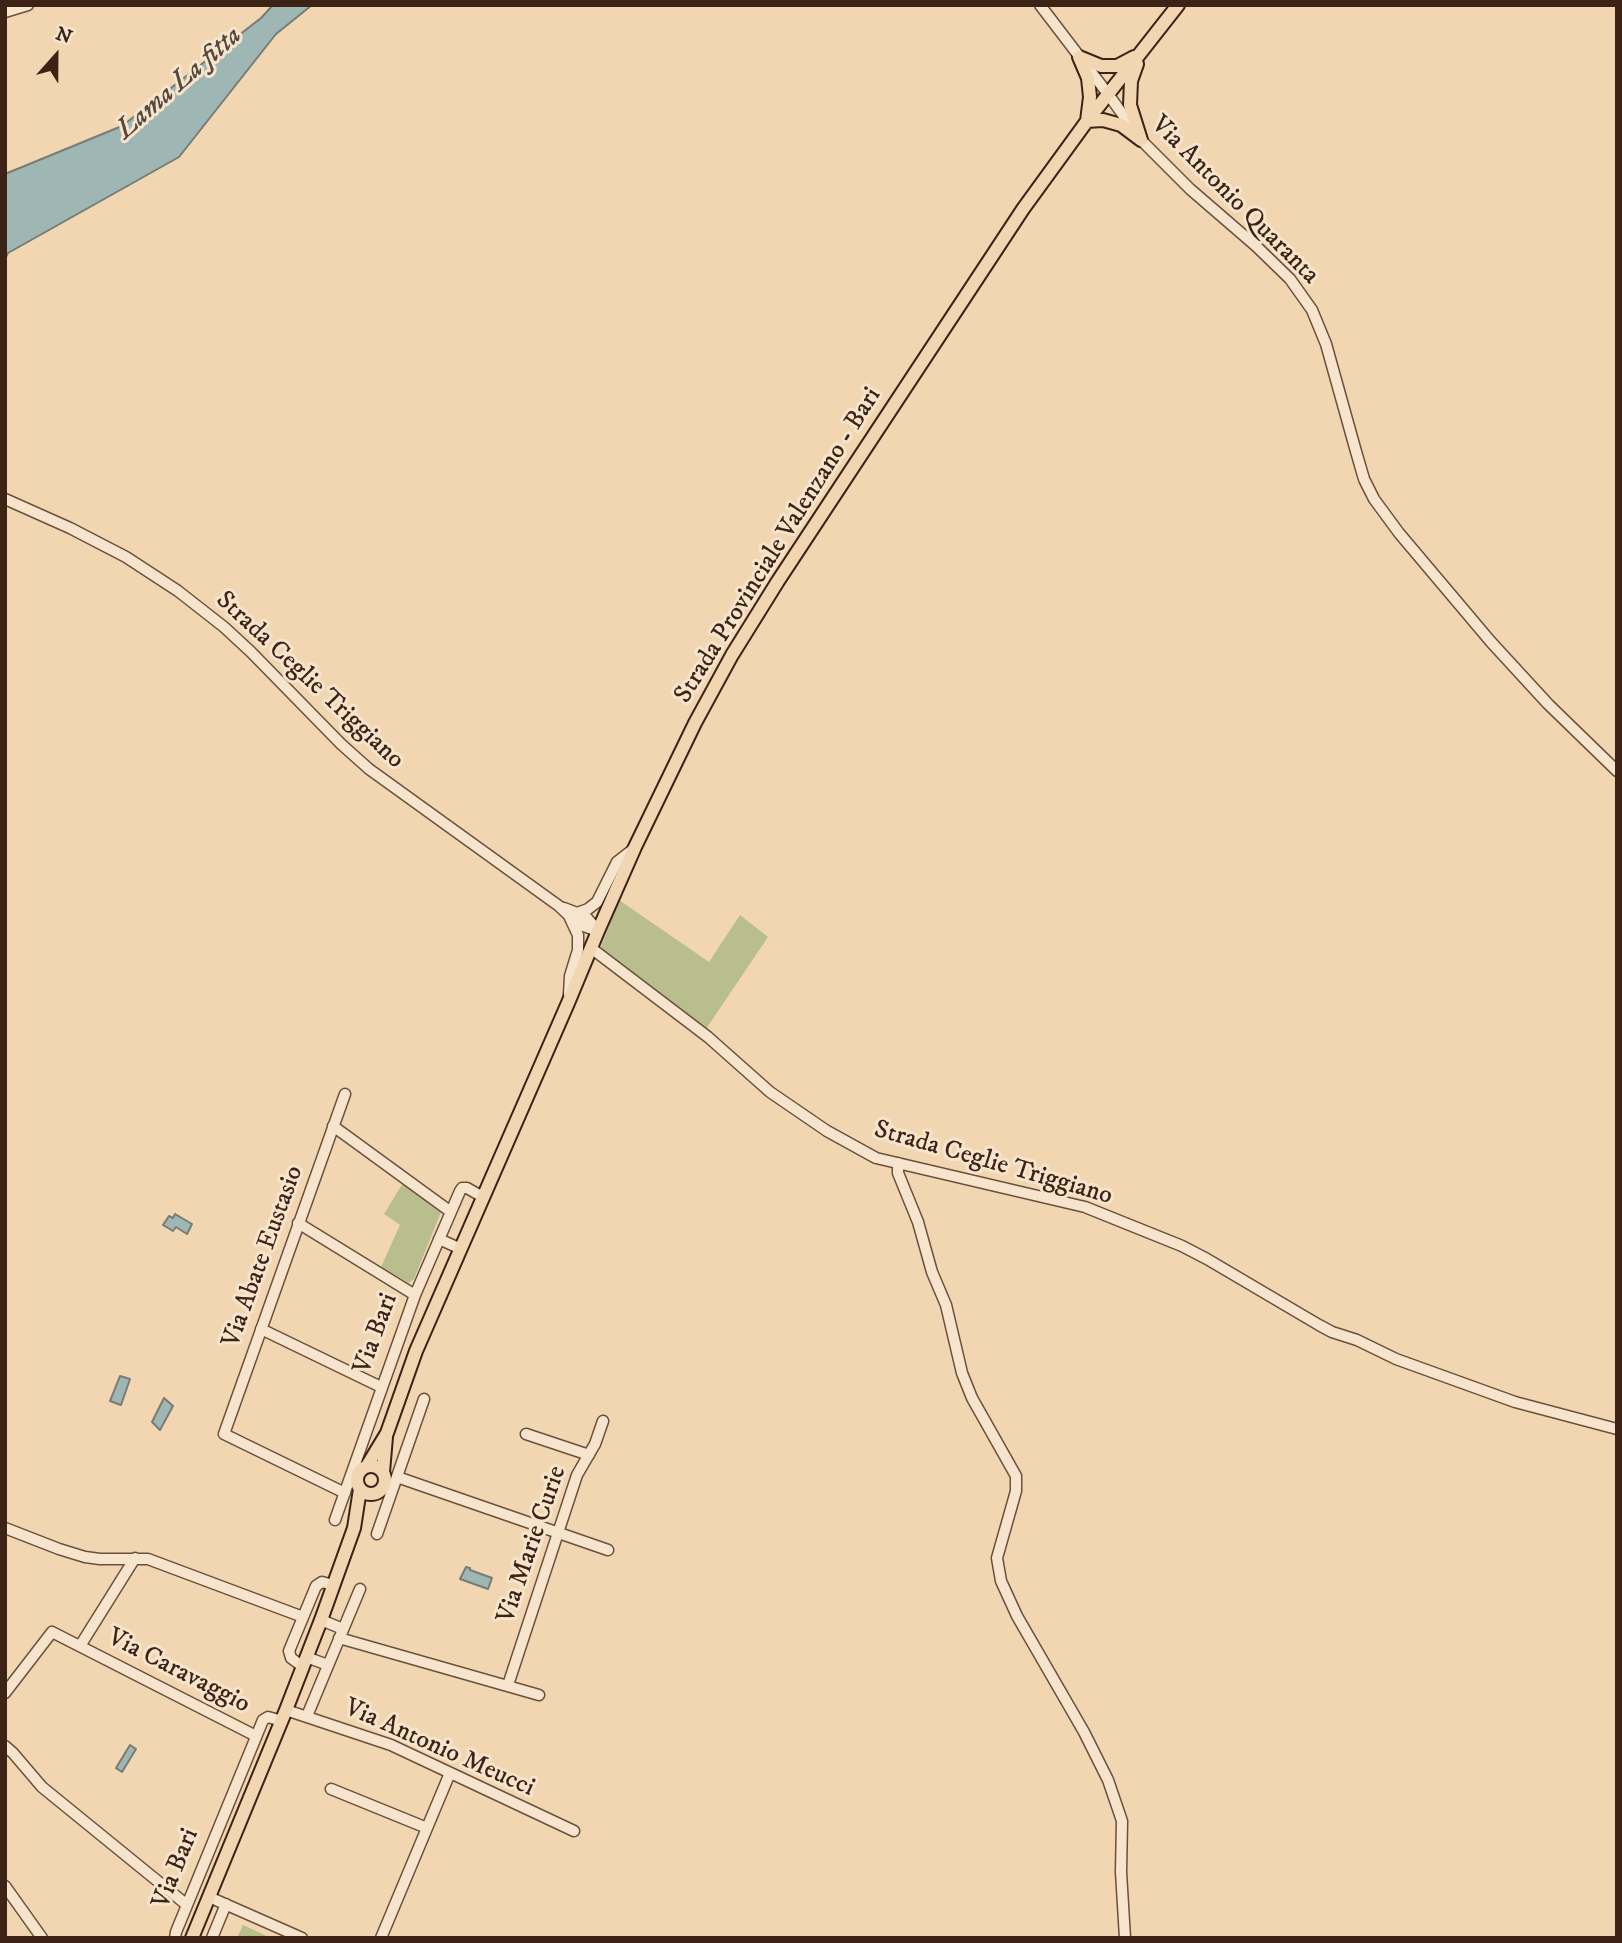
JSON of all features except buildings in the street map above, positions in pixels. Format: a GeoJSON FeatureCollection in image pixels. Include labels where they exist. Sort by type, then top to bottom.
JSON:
{"type":"FeatureCollection","features":[{"type":"Feature","properties":{"kind":"main road","name":"Strada Provinciale Valenzano - Bari"},"geometry":{"type":"LineString","coordinates":[[524,1102],[635,847],[695,723],[732,655],[1023,209],[1087,121],[1178,5]]}},
{"type":"Feature","properties":{"kind":"main road"},"geometry":{"type":"LineString","coordinates":[[1079,57],[1101,66],[1117,66],[1141,54]]}},
{"type":"Feature","properties":{"kind":"main road"},"geometry":{"type":"LineString","coordinates":[[1141,54],[1131,81],[1130,105],[1141,140]]}},
{"type":"Feature","properties":{"kind":"main road"},"geometry":{"type":"LineString","coordinates":[[1079,57],[1088,78],[1090,97],[1087,121],[1103,120],[1121,125],[1141,140]]}},
{"type":"Feature","properties":{"kind":"main road","name":"Via Bari"},"geometry":{"type":"LineString","coordinates":[[192,1938],[284,1715],[354,1528],[360,1489],[354,1475],[367,1466],[387,1433],[416,1351],[524,1102]]}},
{"type":"Feature","properties":{"kind":"main road","name":"Via Bari"},"geometry":{"type":"LineString","coordinates":[[354,1528],[384,1484],[387,1433]]}},
{"type":"Feature","properties":{"kind":"main road"},"geometry":{"type":"LineString","coordinates":[[360,1489],[367,1494],[384,1484],[376,1466],[367,1466]]}},
{"type":"Feature","properties":{"kind":"street"},"geometry":{"type":"LineString","coordinates":[[5,12],[28,5]]}},
{"type":"Feature","properties":{"kind":"street","name":"Via Antonio Quaranta"},"geometry":{"type":"LineString","coordinates":[[1040,5],[1141,140],[1190,189],[1290,279],[1312,310],[1326,344],[1364,479],[1374,499],[1490,642],[1548,704],[1617,771]]}},
{"type":"Feature","properties":{"kind":"street","name":"Strada Ceglie Triggiano"},"geometry":{"type":"LineString","coordinates":[[5,499],[126,557],[178,591],[224,626],[369,769],[574,915],[583,927],[598,931]]}},
{"type":"Feature","properties":{"kind":"street"},"geometry":{"type":"LineString","coordinates":[[568,1003],[570,976],[578,950],[574,915],[597,902],[617,862],[635,847]]}},
{"type":"Feature","properties":{"kind":"street","name":"Strada Ceglie Triggiano"},"geometry":{"type":"LineString","coordinates":[[591,948],[708,1037],[770,1092],[827,1131],[876,1158],[1084,1207],[1182,1246],[1332,1332],[1357,1340],[1413,1366],[1515,1402],[1617,1429]]}},
{"type":"Feature","properties":{"kind":"street","name":"Via Abate Eustasio"},"geometry":{"type":"LineString","coordinates":[[345,1094],[224,1434],[345,1493]]}},
{"type":"Feature","properties":{"kind":"street"},"geometry":{"type":"LineString","coordinates":[[333,1126],[451,1212]]}},
{"type":"Feature","properties":{"kind":"street"},"geometry":{"type":"LineString","coordinates":[[898,1163],[898,1173],[946,1305],[967,1385],[1016,1476],[1016,1491],[997,1558],[1001,1581],[1024,1628],[1090,1744],[1108,1780],[1122,1821],[1121,1872],[1125,1938]]}},
{"type":"Feature","properties":{"kind":"street","name":"Via Bari"},"geometry":{"type":"LineString","coordinates":[[335,1520],[354,1475],[415,1295],[451,1212],[462,1188],[483,1197]]}},
{"type":"Feature","properties":{"kind":"street"},"geometry":{"type":"LineString","coordinates":[[298,1223],[415,1295]]}},
{"type":"Feature","properties":{"kind":"street"},"geometry":{"type":"LineString","coordinates":[[439,1240],[461,1249]]}},
{"type":"Feature","properties":{"kind":"street"},"geometry":{"type":"LineString","coordinates":[[261,1329],[382,1387]]}},
{"type":"Feature","properties":{"kind":"street","name":"Via Bari"},"geometry":{"type":"LineString","coordinates":[[377,1534],[384,1484],[397,1477],[425,1399]]}},
{"type":"Feature","properties":{"kind":"street","name":"Via Marie Curie"},"geometry":{"type":"LineString","coordinates":[[508,1685],[578,1472],[589,1455],[603,1421]]}},
{"type":"Feature","properties":{"kind":"street"},"geometry":{"type":"LineString","coordinates":[[526,1434],[589,1455]]}},
{"type":"Feature","properties":{"kind":"street"},"geometry":{"type":"LineString","coordinates":[[397,1477],[608,1550]]}},
{"type":"Feature","properties":{"kind":"street"},"geometry":{"type":"LineString","coordinates":[[5,1528],[85,1557],[135,1558],[156,1562],[303,1618]]}},
{"type":"Feature","properties":{"kind":"street","name":"Via Caravaggio"},"geometry":{"type":"LineString","coordinates":[[80,1646],[135,1558]]}},
{"type":"Feature","properties":{"kind":"street"},"geometry":{"type":"LineString","coordinates":[[328,1665],[289,1655],[317,1584],[322,1582],[333,1585]]}},
{"type":"Feature","properties":{"kind":"street"},"geometry":{"type":"LineString","coordinates":[[307,1716],[360,1589]]}},
{"type":"Feature","properties":{"kind":"street"},"geometry":{"type":"LineString","coordinates":[[321,1620],[341,1633],[539,1695]]}},
{"type":"Feature","properties":{"kind":"street","name":"Via Caravaggio"},"geometry":{"type":"LineString","coordinates":[[5,1693],[52,1632],[256,1736]]}},
{"type":"Feature","properties":{"kind":"street"},"geometry":{"type":"LineString","coordinates":[[256,1736],[265,1718],[284,1715]]}},
{"type":"Feature","properties":{"kind":"street","name":"Via Antonio Meucci"},"geometry":{"type":"LineString","coordinates":[[284,1715],[307,1716],[391,1745],[574,1831]]}},
{"type":"Feature","properties":{"kind":"street","name":"Via Bari"},"geometry":{"type":"LineString","coordinates":[[175,1938],[256,1736]]}},
{"type":"Feature","properties":{"kind":"street"},"geometry":{"type":"LineString","coordinates":[[5,1746],[42,1787],[187,1905]]}},
{"type":"Feature","properties":{"kind":"street"},"geometry":{"type":"LineString","coordinates":[[381,1938],[450,1773]]}},
{"type":"Feature","properties":{"kind":"street"},"geometry":{"type":"LineString","coordinates":[[331,1789],[427,1828]]}},
{"type":"Feature","properties":{"kind":"street"},"geometry":{"type":"LineString","coordinates":[[5,1886],[42,1938]]}},
{"type":"Feature","properties":{"kind":"street"},"geometry":{"type":"LineString","coordinates":[[209,1897],[302,1938]]}},
{"type":"Feature","properties":{"kind":"street"},"geometry":{"type":"LineString","coordinates":[[212,1938],[226,1905]]}},
{"type":"Feature","properties":{"kind":"green space"},"geometry":{"type":"Polygon","coordinates":[[[619,900],[709,962],[740,915],[768,937],[706,1029],[599,952],[619,900]]]}},
{"type":"Feature","properties":{"kind":"green space"},"geometry":{"type":"Polygon","coordinates":[[[403,1183],[441,1212],[414,1279],[409,1283],[381,1267],[400,1225],[384,1214],[403,1183]]]}},
{"type":"Feature","properties":{"kind":"green space"},"geometry":{"type":"Polygon","coordinates":[[[243,1925],[271,1938],[237,1938],[243,1925]]]}},
{"type":"Feature","properties":{"kind":"water","name":"Lama La fitta"},"geometry":{"type":"Polygon","coordinates":[[[273,5],[312,5],[276,34],[179,157],[8,253],[5,259],[5,174],[122,126],[261,18],[273,5]]]}},
{"type":"Feature","properties":{"kind":"water"},"geometry":{"type":"Polygon","coordinates":[[[175,1214],[192,1224],[187,1234],[176,1227],[173,1231],[163,1225],[169,1216],[173,1218],[175,1214]]]}},
{"type":"Feature","properties":{"kind":"water"},"geometry":{"type":"Polygon","coordinates":[[[120,1376],[130,1379],[121,1405],[110,1401],[120,1376]]]}},
{"type":"Feature","properties":{"kind":"water"},"geometry":{"type":"Polygon","coordinates":[[[164,1398],[173,1406],[160,1430],[152,1422],[164,1398]]]}},
{"type":"Feature","properties":{"kind":"water"},"geometry":{"type":"Polygon","coordinates":[[[466,1567],[492,1578],[488,1589],[460,1579],[466,1567]]]}},
{"type":"Feature","properties":{"kind":"water"},"geometry":{"type":"Polygon","coordinates":[[[130,1745],[136,1749],[122,1772],[116,1768],[130,1745]]]}}]}
